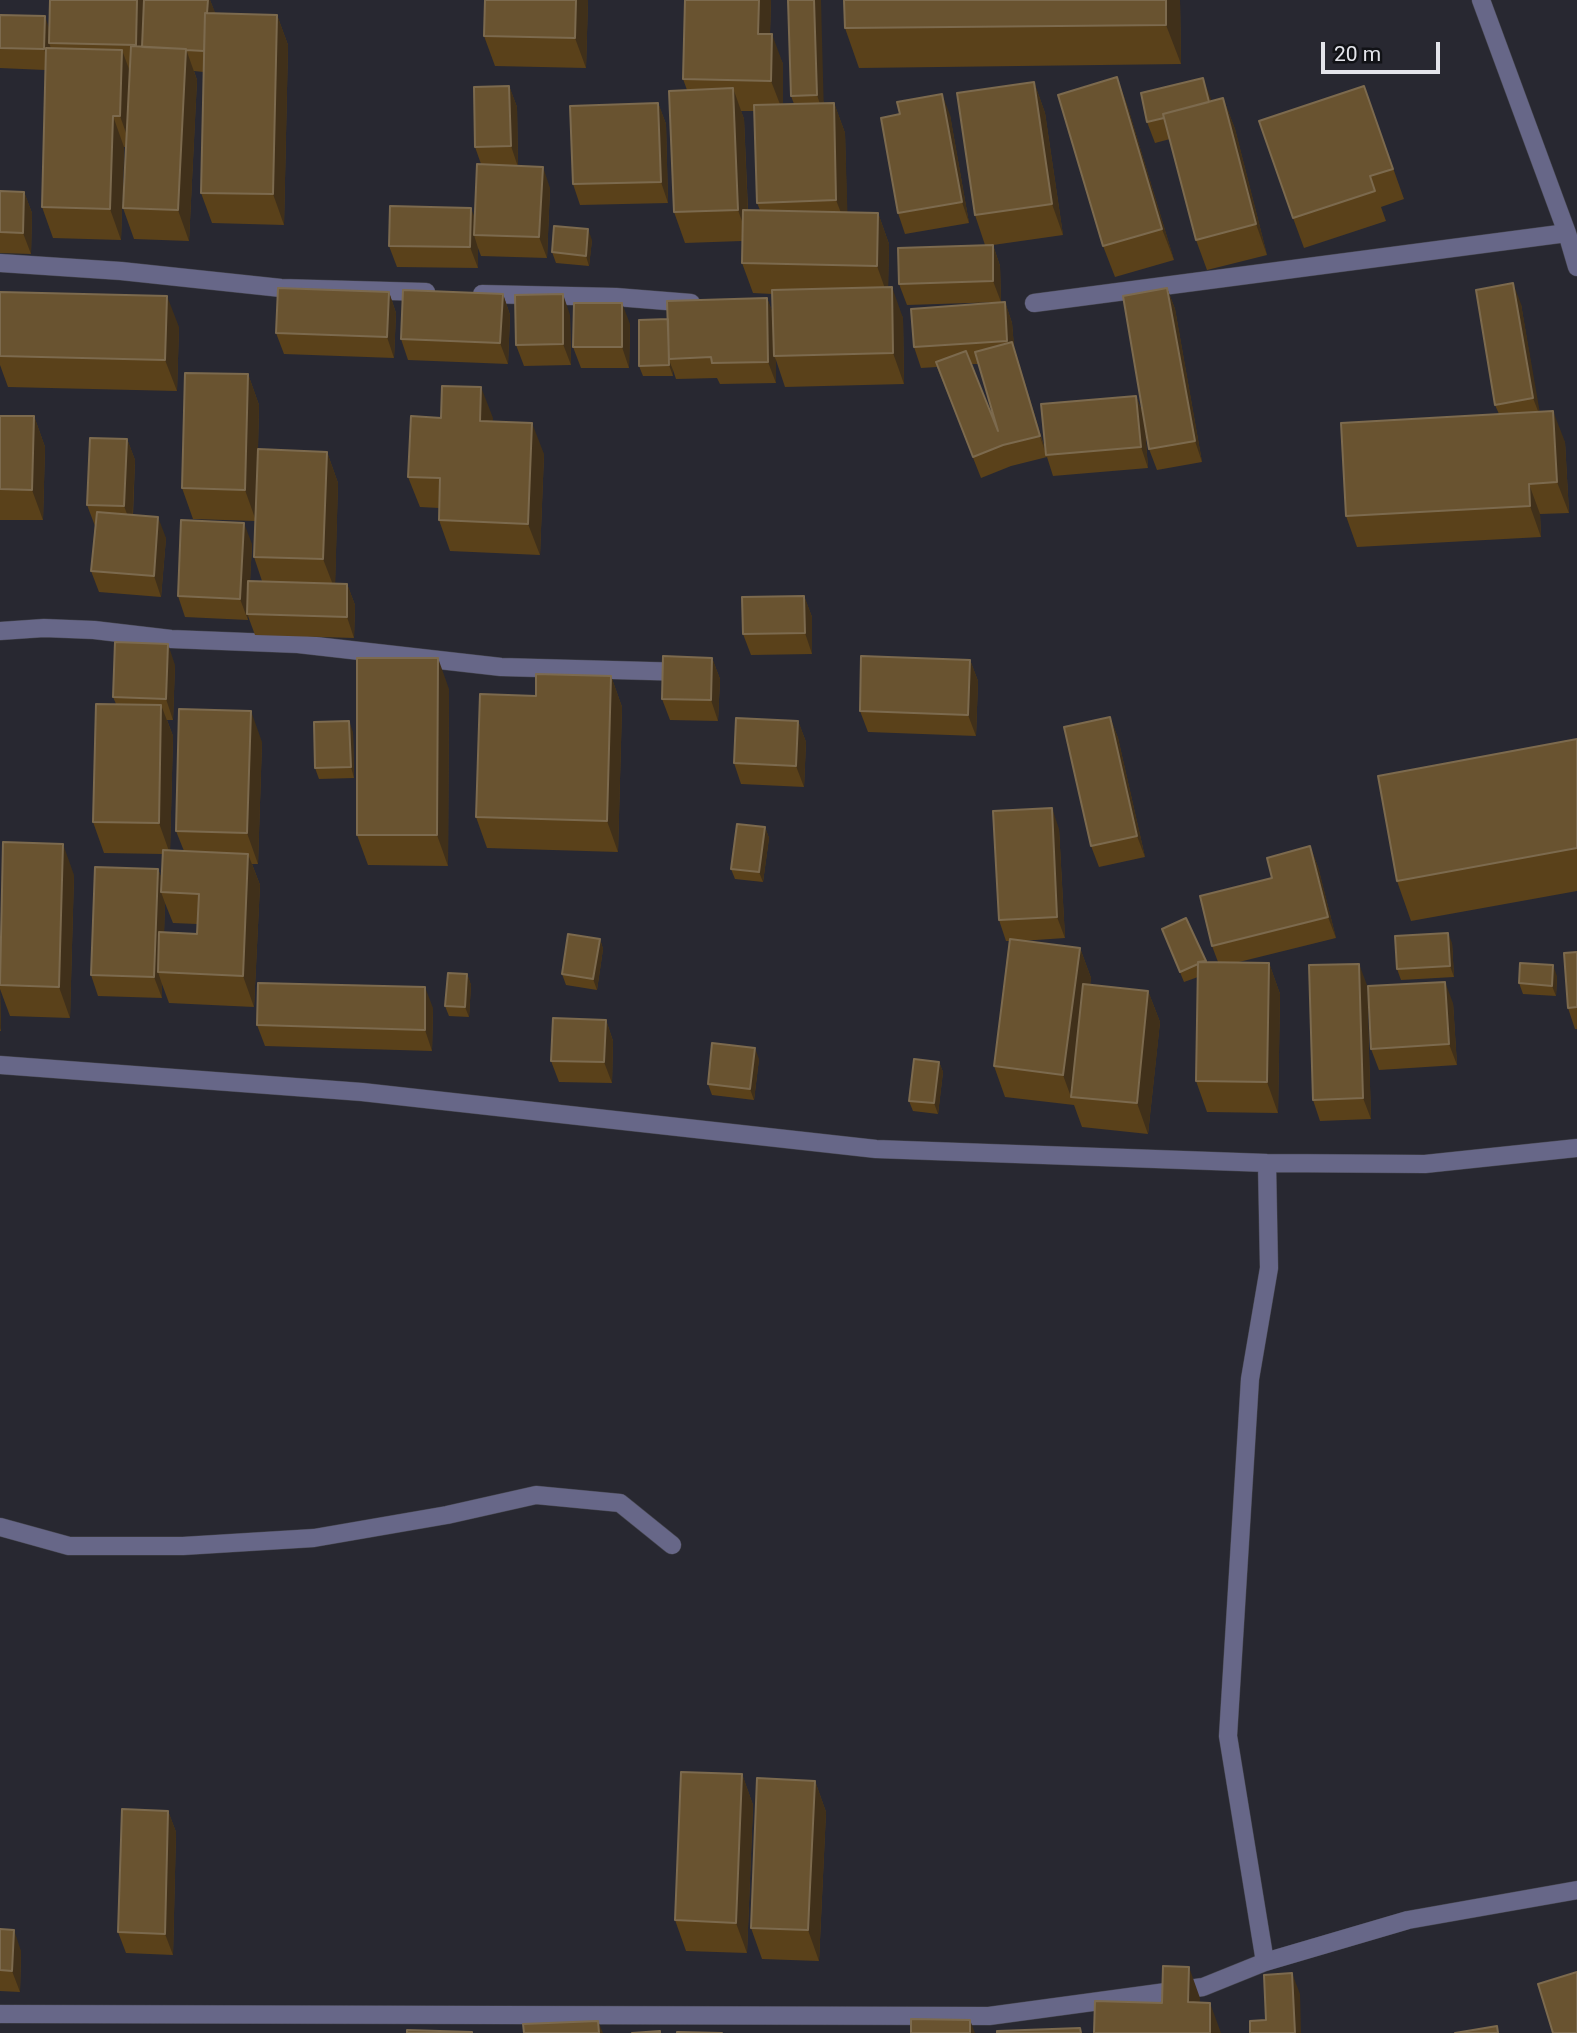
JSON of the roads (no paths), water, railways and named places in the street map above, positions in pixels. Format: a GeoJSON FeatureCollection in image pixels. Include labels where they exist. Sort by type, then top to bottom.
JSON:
{"type":"FeatureCollection","features":[{"type":"Feature","properties":{"kind":"street"},"geometry":{"type":"LineString","coordinates":[[1481,0],[1577,267]]}},
{"type":"Feature","properties":{"kind":"street"},"geometry":{"type":"LineString","coordinates":[[1034,303],[1567,233]]}},
{"type":"Feature","properties":{"kind":"street"},"geometry":{"type":"LineString","coordinates":[[0,263],[121,271],[281,288],[616,298],[709,304]]}},
{"type":"Feature","properties":{"kind":"street"},"geometry":{"type":"LineString","coordinates":[[0,631],[44,628],[94,630],[171,639],[298,644],[501,667],[692,672]]}},
{"type":"Feature","properties":{"kind":"street"},"geometry":{"type":"LineString","coordinates":[[0,1065],[362,1092],[876,1149],[1267,1163],[1424,1164],[1577,1148]]}},
{"type":"Feature","properties":{"kind":"street"},"geometry":{"type":"LineString","coordinates":[[1265,1962],[1228,1736],[1250,1379],[1269,1268],[1267,1163]]}},
{"type":"Feature","properties":{"kind":"street"},"geometry":{"type":"LineString","coordinates":[[0,1527],[69,1546],[183,1546],[314,1538],[447,1515],[536,1495],[620,1503],[672,1545]]}},
{"type":"Feature","properties":{"kind":"street"},"geometry":{"type":"LineString","coordinates":[[0,2014],[989,2015],[1203,1987],[1265,1962],[1408,1920],[1577,1890]]}}]}
